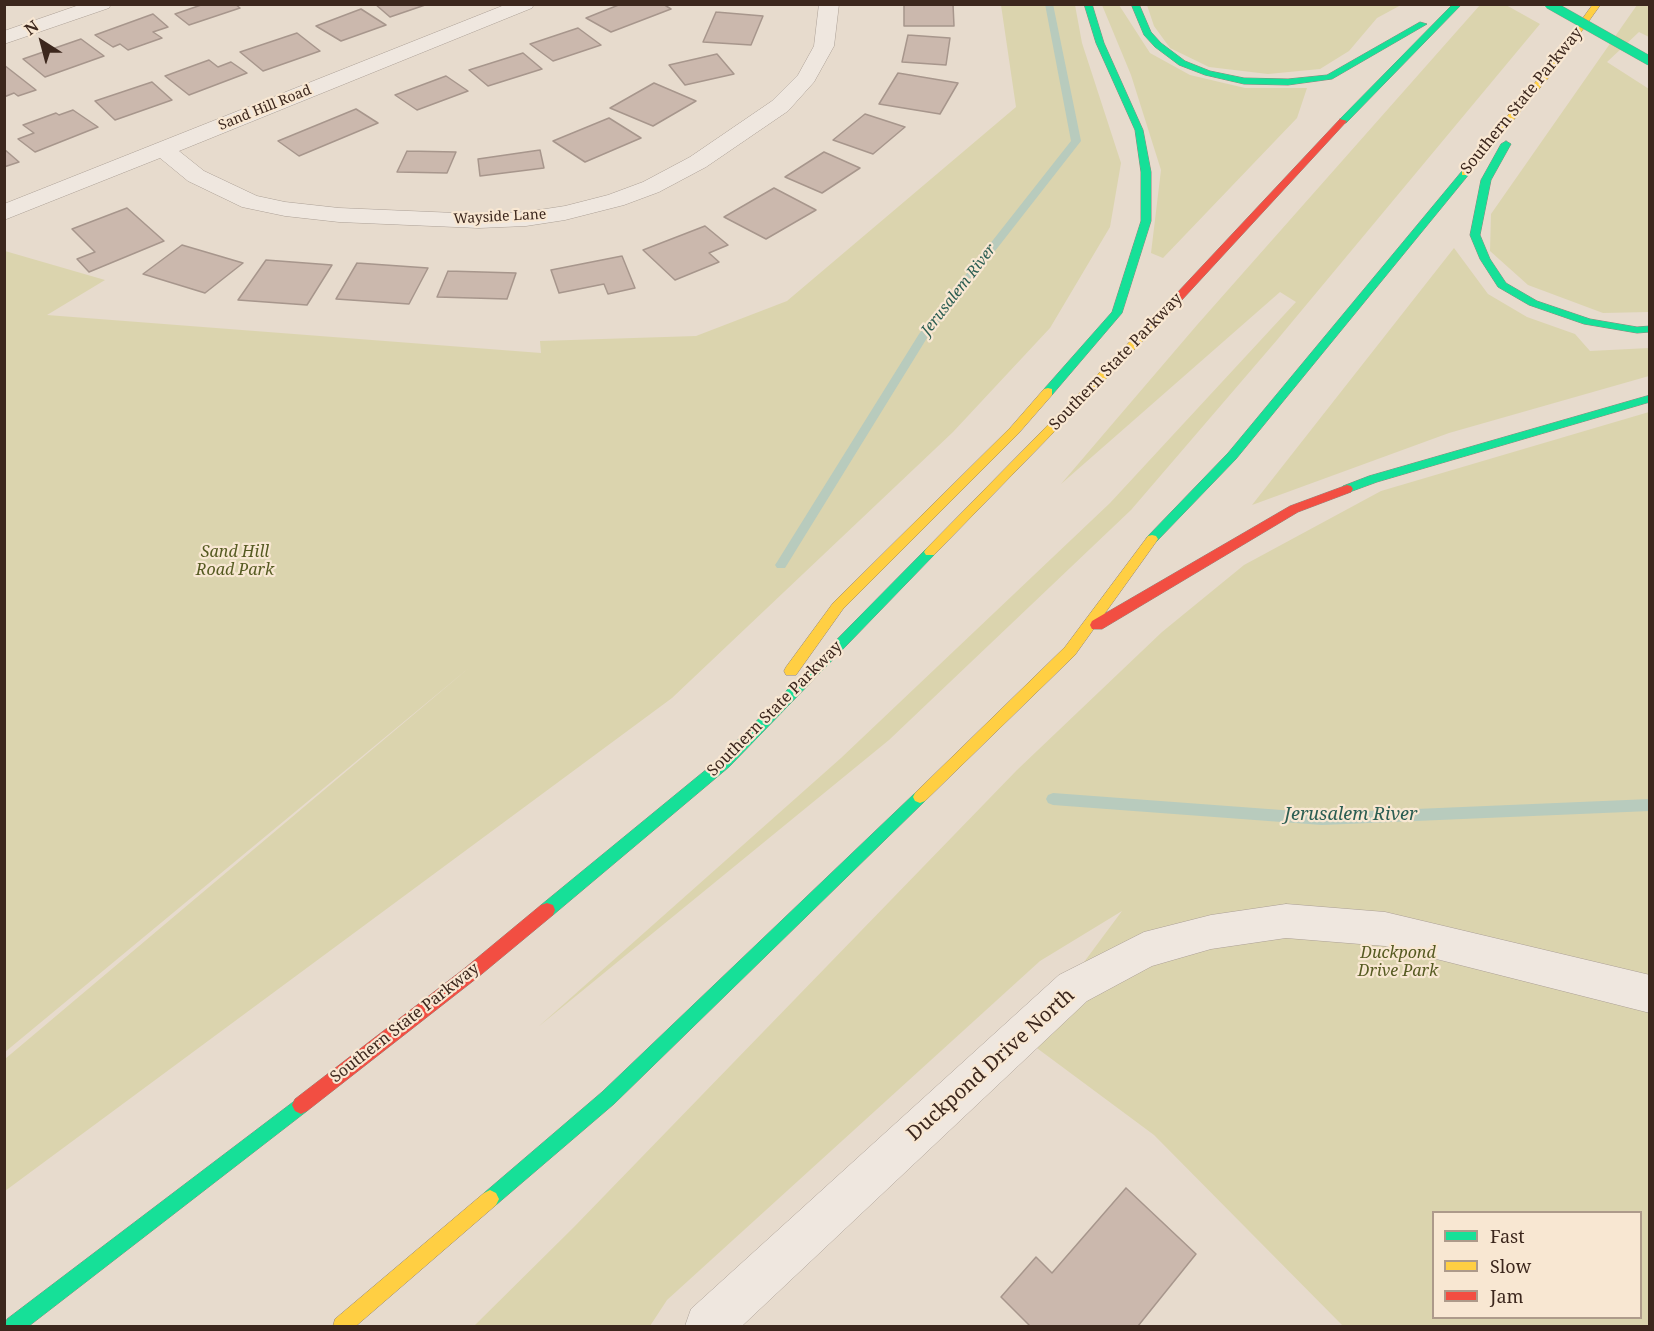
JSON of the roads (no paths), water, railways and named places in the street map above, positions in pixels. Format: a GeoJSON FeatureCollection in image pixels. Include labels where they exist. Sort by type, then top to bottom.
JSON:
{"type":"FeatureCollection","features":[{"type":"Feature","properties":{"kind":"main road"},"geometry":{"type":"LineString","coordinates":[[724,763],[838,606],[1014,431],[1117,313],[1146,221],[1146,172],[1139,130],[1101,43],[1088,4]]}},
{"type":"Feature","properties":{"kind":"main road"},"geometry":{"type":"LineString","coordinates":[[1135,4],[1148,33],[1158,45],[1182,63],[1208,73],[1244,81],[1288,82],[1329,77],[1452,4]]}},
{"type":"Feature","properties":{"kind":"main road","name":"Southern State Parkway"},"geometry":{"type":"LineString","coordinates":[[14,1326],[471,973],[724,763],[1206,271],[1342,122],[1458,4]]}},
{"type":"Feature","properties":{"kind":"main road"},"geometry":{"type":"LineString","coordinates":[[1549,4],[1650,61]]}},
{"type":"Feature","properties":{"kind":"main road","name":"Southern State Parkway"},"geometry":{"type":"LineString","coordinates":[[342,1326],[608,1098],[1070,651],[1158,531],[1232,456],[1546,75],[1598,4]]}},
{"type":"Feature","properties":{"kind":"main road"},"geometry":{"type":"LineString","coordinates":[[1546,75],[1486,180],[1475,235],[1478,243],[1485,260],[1502,285],[1533,303],[1588,322],[1637,330],[1650,329]]}},
{"type":"Feature","properties":{"kind":"main road"},"geometry":{"type":"LineString","coordinates":[[1085,632],[1294,509],[1373,479],[1650,398]]}},
{"type":"Feature","properties":{"kind":"street"},"geometry":{"type":"LineString","coordinates":[[4,38],[102,4]]}},
{"type":"Feature","properties":{"kind":"street","name":"Sand Hill Road"},"geometry":{"type":"LineString","coordinates":[[4,213],[525,4]]}},
{"type":"Feature","properties":{"kind":"street","name":"Wayside Lane"},"geometry":{"type":"LineString","coordinates":[[164,149],[196,176],[250,202],[285,209],[339,215],[479,221],[526,219],[565,213],[616,200],[651,187],[698,162],[780,106],[807,78],[824,46],[829,4]]}},
{"type":"Feature","properties":{"kind":"street","name":"Duckpond Drive North"},"geometry":{"type":"LineString","coordinates":[[708,1326],[1073,988],[1144,950],[1211,932],[1286,921],[1385,929],[1650,994]]}},
{"type":"Feature","properties":{"kind":"waterway","name":"Jerusalem River"},"geometry":{"type":"LineString","coordinates":[[781,565],[923,336],[1076,141],[1049,4]]}},
{"type":"Feature","properties":{"kind":"waterway","name":"Jerusalem River"},"geometry":{"type":"LineString","coordinates":[[1053,799],[1322,819],[1650,805]]}},
{"type":"Feature","properties":{"kind":"park label","name":"Sand Hill Road Park"},"geometry":{"type":"Point","coordinates":[235,561]}},
{"type":"Feature","properties":{"kind":"park label","name":"Duckpond Drive Park"},"geometry":{"type":"Point","coordinates":[1398,962]}}]}
